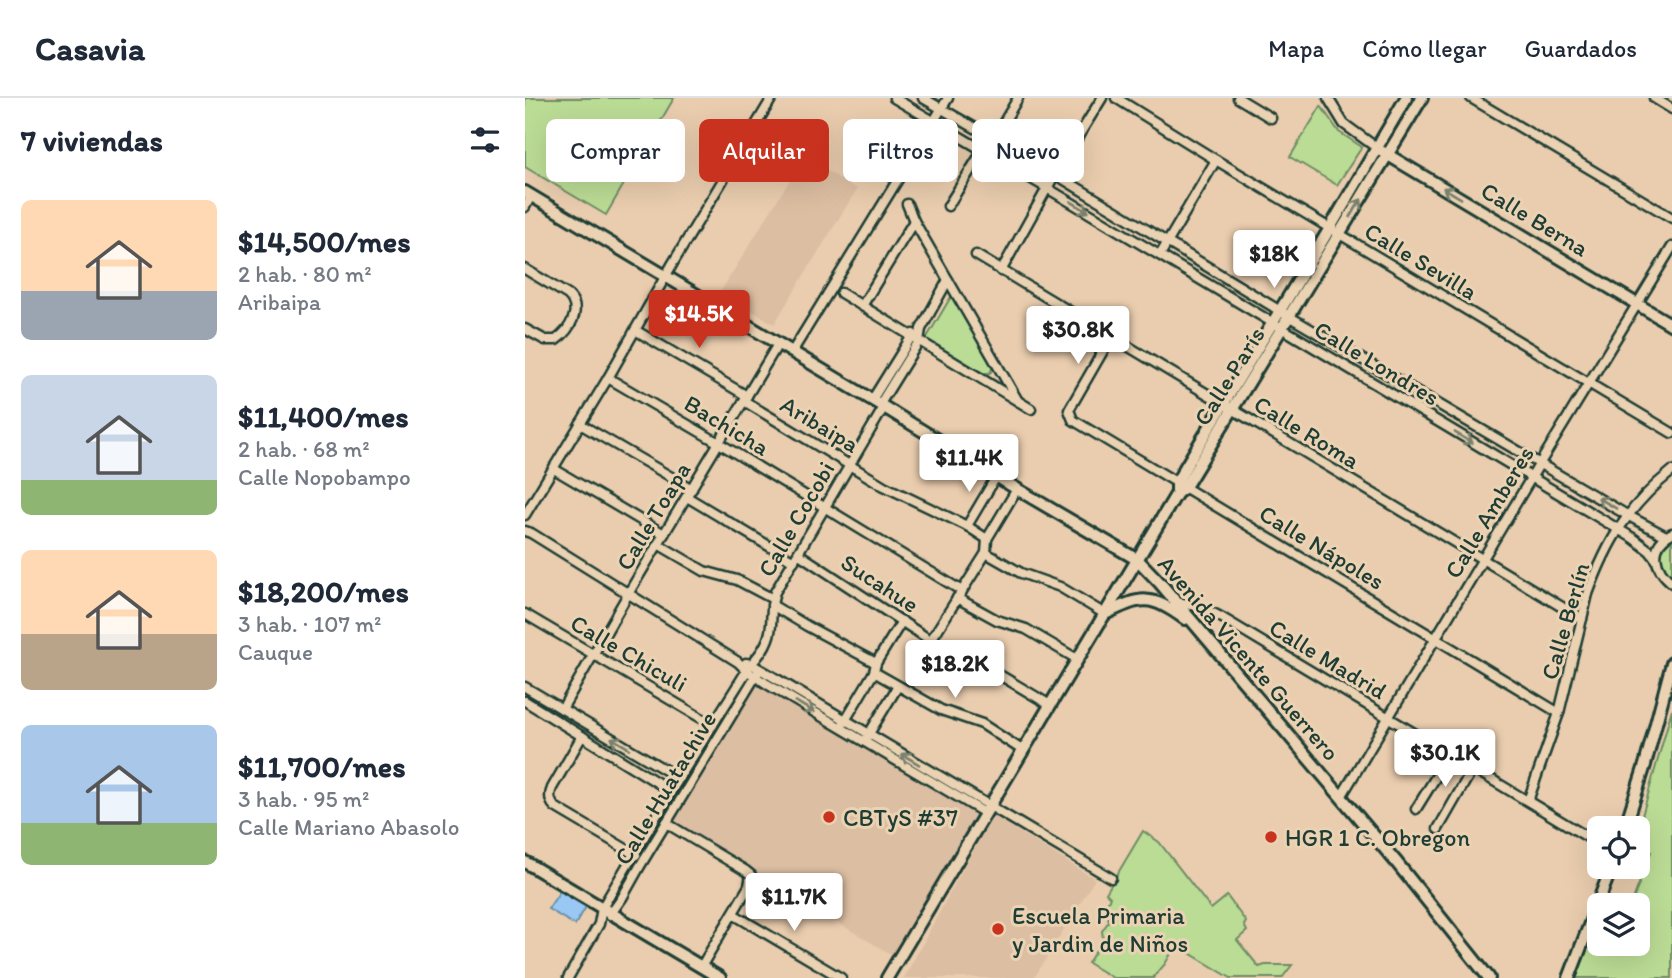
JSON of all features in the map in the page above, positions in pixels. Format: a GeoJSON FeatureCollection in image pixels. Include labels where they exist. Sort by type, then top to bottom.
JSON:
{"type":"FeatureCollection","features":[{"type":"Feature","properties":{"kind":"main road","name":"Calle París"},"geometry":{"type":"LineString","coordinates":[[1335,232],[1377,148],[1406,98]]}},
{"type":"Feature","properties":{"kind":"main road","name":"Calle París"},"geometry":{"type":"LineString","coordinates":[[887,978],[1179,487],[1335,232],[1388,155],[1422,98]]}},
{"type":"Feature","properties":{"kind":"main road","name":"Calle Berna"},"geometry":{"type":"LineString","coordinates":[[1377,148],[1672,325]]}},
{"type":"Feature","properties":{"kind":"main road","name":"Avenida Vicente Guerrero"},"geometry":{"type":"LineString","coordinates":[[528,194],[1137,560],[1150,571],[1341,797],[1489,978]]}},
{"type":"Feature","properties":{"kind":"main road"},"geometry":{"type":"LineString","coordinates":[[1105,614],[1132,601],[1146,600],[1164,605],[1198,628]]}},
{"type":"Feature","properties":{"kind":"main road"},"geometry":{"type":"LineString","coordinates":[[1629,816],[1672,663]]}},
{"type":"Feature","properties":{"kind":"main road"},"geometry":{"type":"LineString","coordinates":[[525,862],[720,978]]}},
{"type":"Feature","properties":{"kind":"main road"},"geometry":{"type":"LineString","coordinates":[[1569,978],[1607,879]]}},
{"type":"Feature","properties":{"kind":"street"},"geometry":{"type":"LineString","coordinates":[[525,515],[772,98]]}},
{"type":"Feature","properties":{"kind":"street","name":"Calle Londres"},"geometry":{"type":"LineString","coordinates":[[894,98],[931,119]]}},
{"type":"Feature","properties":{"kind":"street","name":"Calle Londres"},"geometry":{"type":"LineString","coordinates":[[923,98],[972,126]]}},
{"type":"Feature","properties":{"kind":"street"},"geometry":{"type":"LineString","coordinates":[[935,119],[948,98]]}},
{"type":"Feature","properties":{"kind":"street"},"geometry":{"type":"LineString","coordinates":[[1006,119],[1018,98]]}},
{"type":"Feature","properties":{"kind":"street"},"geometry":{"type":"LineString","coordinates":[[1084,127],[1102,98]]}},
{"type":"Feature","properties":{"kind":"street","name":"Calle Sevilla"},"geometry":{"type":"LineString","coordinates":[[1115,98],[1672,433]]}},
{"type":"Feature","properties":{"kind":"street"},"geometry":{"type":"LineString","coordinates":[[1238,98],[1271,118]]}},
{"type":"Feature","properties":{"kind":"street"},"geometry":{"type":"LineString","coordinates":[[1328,98],[1344,124],[1377,148]]}},
{"type":"Feature","properties":{"kind":"street"},"geometry":{"type":"LineString","coordinates":[[1471,98],[1672,218]]}},
{"type":"Feature","properties":{"kind":"street"},"geometry":{"type":"LineString","coordinates":[[1654,98],[1672,109]]}},
{"type":"Feature","properties":{"kind":"street"},"geometry":{"type":"LineString","coordinates":[[1160,255],[1216,160]]}},
{"type":"Feature","properties":{"kind":"street"},"geometry":{"type":"LineString","coordinates":[[948,206],[972,168]]}},
{"type":"Feature","properties":{"kind":"street"},"geometry":{"type":"LineString","coordinates":[[792,352],[897,182]]}},
{"type":"Feature","properties":{"kind":"street","name":"Calle Londres"},"geometry":{"type":"LineString","coordinates":[[1037,182],[1618,529],[1642,544],[1656,559]]}},
{"type":"Feature","properties":{"kind":"street"},"geometry":{"type":"LineString","coordinates":[[1001,271],[1050,182]]}},
{"type":"Feature","properties":{"kind":"street","name":"Calle Londres"},"geometry":{"type":"LineString","coordinates":[[1068,182],[1285,314],[1627,515],[1669,535],[1660,544],[1656,559],[1657,566],[1672,583]]}},
{"type":"Feature","properties":{"kind":"street"},"geometry":{"type":"LineString","coordinates":[[525,206],[528,194]]}},
{"type":"Feature","properties":{"kind":"street"},"geometry":{"type":"LineString","coordinates":[[907,204],[913,221],[1018,401]]}},
{"type":"Feature","properties":{"kind":"street"},"geometry":{"type":"LineString","coordinates":[[862,306],[913,221]]}},
{"type":"Feature","properties":{"kind":"street","name":"Calle Amberes"},"geometry":{"type":"LineString","coordinates":[[1341,797],[1539,463],[1672,247]]}},
{"type":"Feature","properties":{"kind":"street","name":"Calle Roma"},"geometry":{"type":"LineString","coordinates":[[976,255],[1583,619]]}},
{"type":"Feature","properties":{"kind":"street"},"geometry":{"type":"LineString","coordinates":[[525,269],[568,295],[576,311],[559,339],[545,340],[525,329]]}},
{"type":"Feature","properties":{"kind":"street"},"geometry":{"type":"LineString","coordinates":[[915,338],[948,280]]}},
{"type":"Feature","properties":{"kind":"street"},"geometry":{"type":"LineString","coordinates":[[841,293],[1031,409]]}},
{"type":"Feature","properties":{"kind":"street","name":"Aribaipa"},"geometry":{"type":"LineString","coordinates":[[635,330],[892,490],[967,526],[987,539]]}},
{"type":"Feature","properties":{"kind":"street","name":"Calle Nápoles"},"geometry":{"type":"LineString","coordinates":[[1111,337],[1069,410],[1071,417],[1179,487],[1559,713]]}},
{"type":"Feature","properties":{"kind":"street","name":"Calle Cocobi"},"geometry":{"type":"LineString","coordinates":[[749,668],[759,656],[770,634],[772,602],[851,465],[879,404],[915,338]]}},
{"type":"Feature","properties":{"kind":"street","name":"Calle Toapa"},"geometry":{"type":"LineString","coordinates":[[562,709],[778,344]]}},
{"type":"Feature","properties":{"kind":"street","name":"Bachicha"},"geometry":{"type":"LineString","coordinates":[[608,377],[825,507],[997,620],[1026,629],[1077,659]]}},
{"type":"Feature","properties":{"kind":"street","name":"Sucahue"},"geometry":{"type":"LineString","coordinates":[[580,424],[902,621],[965,663],[998,674],[1050,705]]}},
{"type":"Feature","properties":{"kind":"street"},"geometry":{"type":"LineString","coordinates":[[554,469],[664,534]]}},
{"type":"Feature","properties":{"kind":"street","name":"Calle Berlín"},"geometry":{"type":"LineString","coordinates":[[1528,801],[1559,713],[1594,578],[1627,515],[1672,471]]}},
{"type":"Feature","properties":{"kind":"street"},"geometry":{"type":"LineString","coordinates":[[967,526],[996,477]]}},
{"type":"Feature","properties":{"kind":"street"},"geometry":{"type":"LineString","coordinates":[[930,640],[986,553],[987,539],[1017,489]]}},
{"type":"Feature","properties":{"kind":"street"},"geometry":{"type":"LineString","coordinates":[[527,530],[738,662],[846,720],[988,810]]}},
{"type":"Feature","properties":{"kind":"street"},"geometry":{"type":"LineString","coordinates":[[658,544],[704,571],[737,580],[875,667],[898,685],[941,710],[982,724],[1022,750]]}},
{"type":"Feature","properties":{"kind":"street"},"geometry":{"type":"LineString","coordinates":[[986,553],[1027,576],[1060,587],[1105,614]]}},
{"type":"Feature","properties":{"kind":"street","name":"Calle Madrid"},"geometry":{"type":"LineString","coordinates":[[1176,603],[1199,606],[1219,616],[1587,837]]}},
{"type":"Feature","properties":{"kind":"street","name":"Calle Chiculi"},"geometry":{"type":"LineString","coordinates":[[525,614],[713,724]]}},
{"type":"Feature","properties":{"kind":"street"},"geometry":{"type":"LineString","coordinates":[[841,729],[902,621]]}},
{"type":"Feature","properties":{"kind":"street","name":"Calle Cocobi"},"geometry":{"type":"LineString","coordinates":[[758,673],[759,656]]}},
{"type":"Feature","properties":{"kind":"street","name":"Calle Huatachive"},"geometry":{"type":"LineString","coordinates":[[607,911],[633,854],[749,668]]}},
{"type":"Feature","properties":{"kind":"street"},"geometry":{"type":"LineString","coordinates":[[758,673],[864,743],[1111,878]]}},
{"type":"Feature","properties":{"kind":"street","name":"Calle Huatachive"},"geometry":{"type":"LineString","coordinates":[[568,978],[607,911],[644,860],[758,673]]}},
{"type":"Feature","properties":{"kind":"street"},"geometry":{"type":"LineString","coordinates":[[864,743],[898,685]]}},
{"type":"Feature","properties":{"kind":"street"},"geometry":{"type":"LineString","coordinates":[[525,687],[679,778]]}},
{"type":"Feature","properties":{"kind":"street"},"geometry":{"type":"LineString","coordinates":[[525,701],[671,791]]}},
{"type":"Feature","properties":{"kind":"street"},"geometry":{"type":"LineString","coordinates":[[582,736],[552,788],[551,802],[555,807],[644,860]]}},
{"type":"Feature","properties":{"kind":"street"},"geometry":{"type":"LineString","coordinates":[[1416,809],[1450,754]]}},
{"type":"Feature","properties":{"kind":"street"},"geometry":{"type":"LineString","coordinates":[[1438,829],[1473,768]]}},
{"type":"Feature","properties":{"kind":"street"},"geometry":{"type":"LineString","coordinates":[[666,823],[751,875],[750,886],[701,967]]}},
{"type":"Feature","properties":{"kind":"street"},"geometry":{"type":"LineString","coordinates":[[733,914],[841,978]]}},
{"type":"Feature","properties":{"kind":"shaded area"},"geometry":{"type":"Polygon","coordinates":[[[829,172],[857,189],[774,324],[721,291],[789,182],[829,182],[829,172]]]}},
{"type":"Feature","properties":{"kind":"shaded area","name":"CBTyS #37"},"geometry":{"type":"Polygon","coordinates":[[[750,670],[974,810],[988,807],[899,959],[671,824],[753,689],[750,670]]]}},
{"type":"Feature","properties":{"kind":"shaded area","name":"Escuela Primaria y Jardin de Niños"},"geometry":{"type":"Polygon","coordinates":[[[992,815],[1095,879],[1034,978],[904,978],[992,815]]]}},
{"type":"Feature","properties":{"kind":"green space"},"geometry":{"type":"Polygon","coordinates":[[[525,98],[674,98],[662,119],[546,119],[546,179],[525,167],[525,98]]]}},
{"type":"Feature","properties":{"kind":"green space"},"geometry":{"type":"Polygon","coordinates":[[[1321,106],[1339,132],[1362,147],[1337,185],[1290,157],[1321,106]]]}},
{"type":"Feature","properties":{"kind":"green space"},"geometry":{"type":"Polygon","coordinates":[[[550,182],[625,182],[606,215],[550,182]]]}},
{"type":"Feature","properties":{"kind":"green space"},"geometry":{"type":"Polygon","coordinates":[[[952,295],[992,367],[989,373],[983,373],[926,339],[952,295]]]}},
{"type":"Feature","properties":{"kind":"green space"},"geometry":{"type":"Polygon","coordinates":[[[1672,538],[1672,577],[1662,568],[1659,558],[1662,547],[1672,538]]]}},
{"type":"Feature","properties":{"kind":"green space"},"geometry":{"type":"Polygon","coordinates":[[[1672,709],[1672,978],[1576,978],[1587,950],[1587,956],[1650,956],[1650,893],[1636,893],[1641,879],[1650,879],[1650,816],[1642,816],[1672,709]]]}},
{"type":"Feature","properties":{"kind":"green space"},"geometry":{"type":"Polygon","coordinates":[[[1143,831],[1159,842],[1211,909],[1227,896],[1246,922],[1244,925],[1247,931],[1237,940],[1259,967],[1292,965],[1282,978],[1231,978],[1176,945],[1153,978],[1113,978],[1088,963],[1103,939],[1102,931],[1112,912],[1106,905],[1110,897],[1106,893],[1143,831]]]}},
{"type":"Feature","properties":{"kind":"water"},"geometry":{"type":"Polygon","coordinates":[[[560,891],[586,907],[575,925],[548,909],[560,891]]]}},
{"type":"Feature","properties":{"kind":"place","name":"CBTyS #37"},"geometry":{"type":"Point","coordinates":[829,817]}},
{"type":"Feature","properties":{"kind":"place","name":"HGR 1 C. Obregon"},"geometry":{"type":"Point","coordinates":[1271,837]}},
{"type":"Feature","properties":{"kind":"place","name":"Escuela Primaria y Jardin de Niños"},"geometry":{"type":"Point","coordinates":[998,929]}}]}
